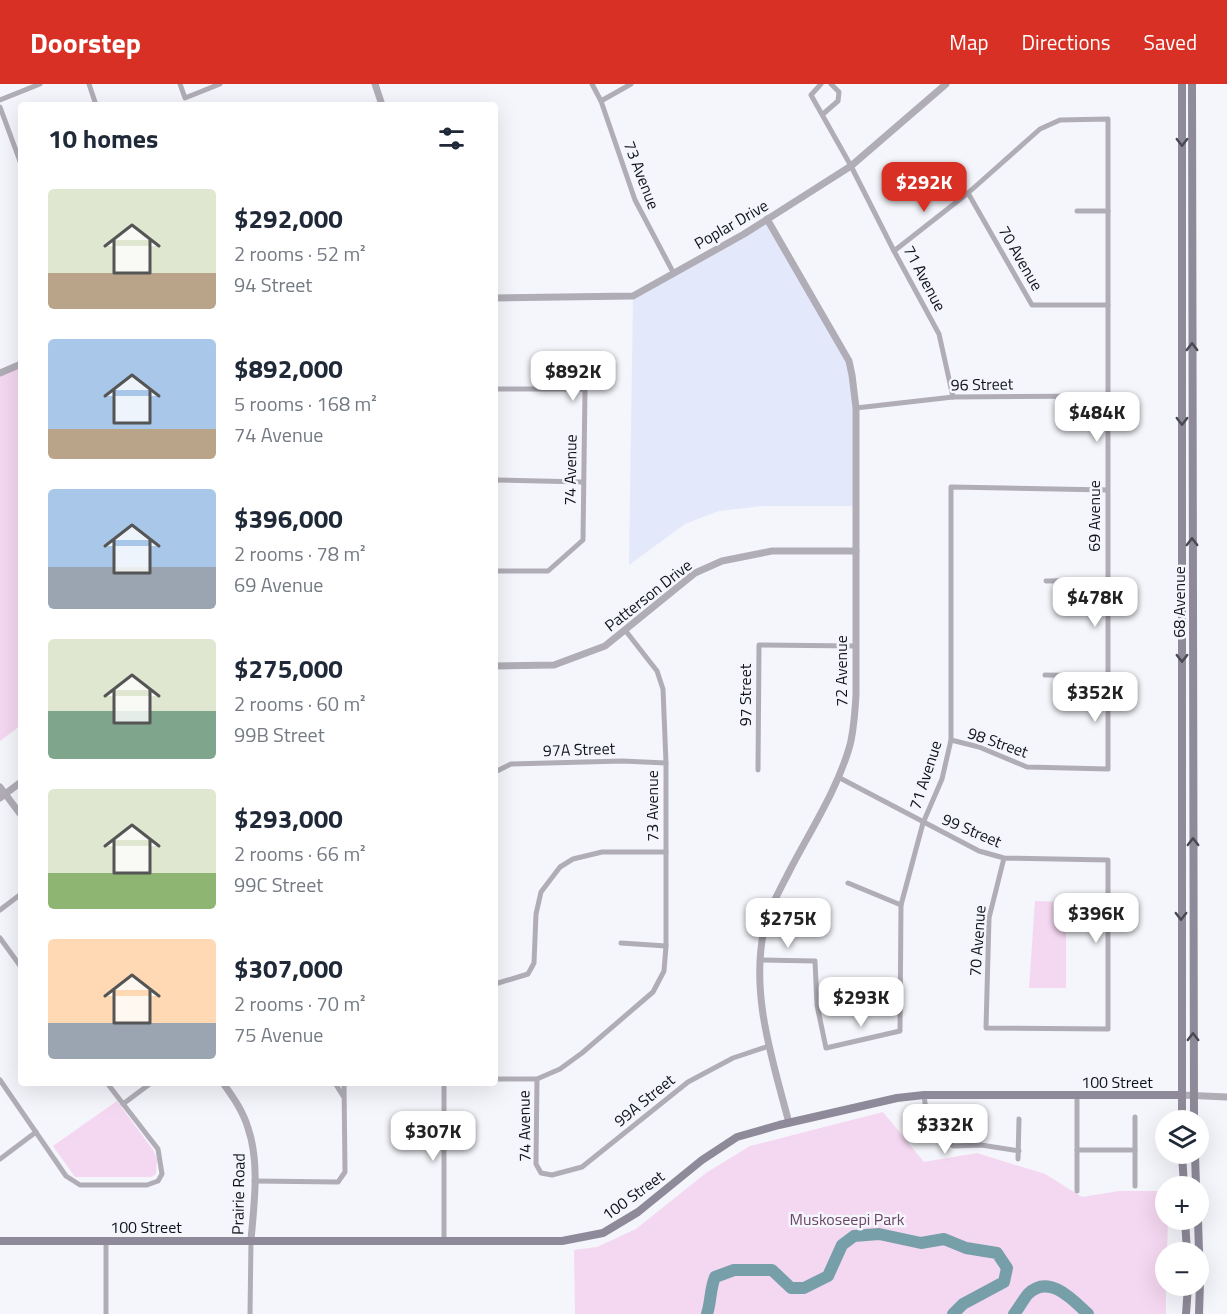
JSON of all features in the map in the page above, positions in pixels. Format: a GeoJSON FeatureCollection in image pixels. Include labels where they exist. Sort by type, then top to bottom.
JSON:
{"type":"FeatureCollection","features":[{"type":"Feature","properties":{"kind":"main road","name":"68 Avenue"},"geometry":{"type":"LineString","coordinates":[[1182,84],[1182,1110]]}},
{"type":"Feature","properties":{"kind":"main road","name":"68 Avenue"},"geometry":{"type":"LineString","coordinates":[[1192,84],[1194,1110]]}},
{"type":"Feature","properties":{"kind":"main road","name":"100 Street"},"geometry":{"type":"LineString","coordinates":[[0,1241],[562,1241],[603,1233],[638,1212],[726,1143],[754,1131],[897,1098],[924,1095],[1181,1095]]}},
{"type":"Feature","properties":{"kind":"main road"},"geometry":{"type":"LineString","coordinates":[[1198,1230],[1199,1314]]}},
{"type":"Feature","properties":{"kind":"main road"},"geometry":{"type":"LineString","coordinates":[[1186,1314],[1187,1296]]}},
{"type":"Feature","properties":{"kind":"street"},"geometry":{"type":"LineString","coordinates":[[0,100],[40,84]]}},
{"type":"Feature","properties":{"kind":"street"},"geometry":{"type":"LineString","coordinates":[[89,84],[95,102]]}},
{"type":"Feature","properties":{"kind":"street"},"geometry":{"type":"LineString","coordinates":[[180,84],[185,98],[220,84]]}},
{"type":"Feature","properties":{"kind":"street"},"geometry":{"type":"LineString","coordinates":[[375,84],[381,102]]}},
{"type":"Feature","properties":{"kind":"street","name":"73 Avenue"},"geometry":{"type":"LineString","coordinates":[[592,84],[601,101],[635,200],[674,272]]}},
{"type":"Feature","properties":{"kind":"street"},"geometry":{"type":"LineString","coordinates":[[601,101],[631,84]]}},
{"type":"Feature","properties":{"kind":"street","name":"71 Avenue"},"geometry":{"type":"LineString","coordinates":[[821,84],[811,95],[939,334],[953,397]]}},
{"type":"Feature","properties":{"kind":"street"},"geometry":{"type":"LineString","coordinates":[[823,114],[838,101],[839,92],[831,84]]}},
{"type":"Feature","properties":{"kind":"street","name":"Poplar Drive"},"geometry":{"type":"LineString","coordinates":[[498,298],[633,296],[744,234],[851,166],[946,84]]}},
{"type":"Feature","properties":{"kind":"street"},"geometry":{"type":"LineString","coordinates":[[0,107],[18,156]]}},
{"type":"Feature","properties":{"kind":"street","name":"69 Avenue"},"geometry":{"type":"LineString","coordinates":[[968,193],[1040,129],[1060,120],[1108,119],[1109,396],[1106,676],[1108,769]]}},
{"type":"Feature","properties":{"kind":"street"},"geometry":{"type":"LineString","coordinates":[[894,251],[968,193]]}},
{"type":"Feature","properties":{"kind":"street","name":"70 Avenue"},"geometry":{"type":"LineString","coordinates":[[968,193],[1032,305],[1108,305]]}},
{"type":"Feature","properties":{"kind":"street"},"geometry":{"type":"LineString","coordinates":[[1077,212],[1108,211]]}},
{"type":"Feature","properties":{"kind":"street","name":"72 Avenue"},"geometry":{"type":"LineString","coordinates":[[767,219],[849,362],[856,408],[856,695],[853,728],[848,752],[838,777],[769,914],[761,945],[762,1002],[769,1046],[789,1123]]}},
{"type":"Feature","properties":{"kind":"street"},"geometry":{"type":"LineString","coordinates":[[0,373],[18,365]]}},
{"type":"Feature","properties":{"kind":"street","name":"74 Avenue"},"geometry":{"type":"LineString","coordinates":[[498,388],[585,389],[583,540],[548,571],[498,571]]}},
{"type":"Feature","properties":{"kind":"street","name":"96 Street"},"geometry":{"type":"LineString","coordinates":[[856,408],[953,397],[1109,396]]}},
{"type":"Feature","properties":{"kind":"street"},"geometry":{"type":"LineString","coordinates":[[498,480],[583,482]]}},
{"type":"Feature","properties":{"kind":"street","name":"71 Avenue"},"geometry":{"type":"LineString","coordinates":[[761,960],[815,961],[817,1005],[826,1048],[900,1031],[901,905],[923,823],[942,779],[951,741],[951,488],[1107,490]]}},
{"type":"Feature","properties":{"kind":"street","name":"Patterson Drive"},"geometry":{"type":"LineString","coordinates":[[498,666],[554,665],[605,646],[696,573],[722,561],[772,551],[856,550]]}},
{"type":"Feature","properties":{"kind":"street"},"geometry":{"type":"LineString","coordinates":[[1046,581],[1107,580]]}},
{"type":"Feature","properties":{"kind":"street","name":"73 Avenue"},"geometry":{"type":"LineString","coordinates":[[537,1079],[560,1069],[582,1053],[653,992],[664,971],[666,763],[663,689],[657,671],[625,630]]}},
{"type":"Feature","properties":{"kind":"street","name":"97 Street"},"geometry":{"type":"LineString","coordinates":[[758,770],[759,645],[855,646]]}},
{"type":"Feature","properties":{"kind":"street"},"geometry":{"type":"LineString","coordinates":[[1045,675],[1106,676]]}},
{"type":"Feature","properties":{"kind":"street","name":"98 Street"},"geometry":{"type":"LineString","coordinates":[[951,741],[979,747],[1027,767],[1108,769]]}},
{"type":"Feature","properties":{"kind":"street","name":"97A Street"},"geometry":{"type":"LineString","coordinates":[[498,770],[511,764],[621,761],[666,763]]}},
{"type":"Feature","properties":{"kind":"street","name":"99 Street"},"geometry":{"type":"LineString","coordinates":[[838,777],[923,823],[979,850],[1004,858],[1108,860],[1108,1029]]}},
{"type":"Feature","properties":{"kind":"street"},"geometry":{"type":"LineString","coordinates":[[3,796],[18,784]]}},
{"type":"Feature","properties":{"kind":"street"},"geometry":{"type":"LineString","coordinates":[[0,787],[3,796],[18,812]]}},
{"type":"Feature","properties":{"kind":"street"},"geometry":{"type":"LineString","coordinates":[[498,983],[528,974],[534,963],[536,914],[541,892],[560,867],[573,859],[603,852],[666,852]]}},
{"type":"Feature","properties":{"kind":"street","name":"70 Avenue"},"geometry":{"type":"LineString","coordinates":[[1004,858],[989,918],[986,1028],[1108,1029]]}},
{"type":"Feature","properties":{"kind":"street"},"geometry":{"type":"LineString","coordinates":[[848,883],[901,905]]}},
{"type":"Feature","properties":{"kind":"street"},"geometry":{"type":"LineString","coordinates":[[0,910],[18,896]]}},
{"type":"Feature","properties":{"kind":"street"},"geometry":{"type":"LineString","coordinates":[[0,939],[18,963]]}},
{"type":"Feature","properties":{"kind":"street"},"geometry":{"type":"LineString","coordinates":[[621,943],[666,946]]}},
{"type":"Feature","properties":{"kind":"street","name":"99A Street"},"geometry":{"type":"LineString","coordinates":[[541,1173],[552,1176],[582,1167],[688,1082],[733,1058],[769,1046]]}},
{"type":"Feature","properties":{"kind":"street"},"geometry":{"type":"LineString","coordinates":[[498,1079],[537,1079]]}},
{"type":"Feature","properties":{"kind":"street","name":"74 Avenue"},"geometry":{"type":"LineString","coordinates":[[537,1079],[536,1164],[541,1173]]}},
{"type":"Feature","properties":{"kind":"street"},"geometry":{"type":"LineString","coordinates":[[0,1080],[66,1176],[80,1185],[147,1185],[158,1181],[162,1174],[158,1149],[109,1086]]}},
{"type":"Feature","properties":{"kind":"street"},"geometry":{"type":"LineString","coordinates":[[123,1104],[147,1086]]}},
{"type":"Feature","properties":{"kind":"street","name":"Prairie Road"},"geometry":{"type":"LineString","coordinates":[[225,1086],[238,1104],[248,1126],[253,1147],[250,1314]]}},
{"type":"Feature","properties":{"kind":"street"},"geometry":{"type":"LineString","coordinates":[[337,1086],[344,1097]]}},
{"type":"Feature","properties":{"kind":"street"},"geometry":{"type":"LineString","coordinates":[[254,1181],[338,1182],[345,1172],[344,1086]]}},
{"type":"Feature","properties":{"kind":"street"},"geometry":{"type":"LineString","coordinates":[[444,1086],[444,1241]]}},
{"type":"Feature","properties":{"kind":"street"},"geometry":{"type":"LineString","coordinates":[[924,1095],[926,1111],[945,1143],[954,1146],[981,1145],[1018,1151]]}},
{"type":"Feature","properties":{"kind":"street"},"geometry":{"type":"LineString","coordinates":[[1077,1095],[1077,1191]]}},
{"type":"Feature","properties":{"kind":"street","name":"100 Street"},"geometry":{"type":"LineString","coordinates":[[1181,1095],[1227,1097]]}},
{"type":"Feature","properties":{"kind":"street"},"geometry":{"type":"LineString","coordinates":[[1135,1117],[1135,1186]]}},
{"type":"Feature","properties":{"kind":"street"},"geometry":{"type":"LineString","coordinates":[[1018,1159],[1019,1119]]}},
{"type":"Feature","properties":{"kind":"street"},"geometry":{"type":"LineString","coordinates":[[0,1159],[36,1132]]}},
{"type":"Feature","properties":{"kind":"street"},"geometry":{"type":"LineString","coordinates":[[1077,1150],[1135,1150]]}},
{"type":"Feature","properties":{"kind":"street"},"geometry":{"type":"LineString","coordinates":[[106,1241],[106,1314]]}},
{"type":"Feature","properties":{"kind":"shaded area"},"geometry":{"type":"Polygon","coordinates":[[[767,219],[835,335],[852,375],[856,506],[763,506],[719,511],[685,524],[629,565],[633,296],[767,219]]]}},
{"type":"Feature","properties":{"kind":"green space"},"geometry":{"type":"Polygon","coordinates":[[[18,364],[18,727],[0,741],[0,369],[18,364]]]}},
{"type":"Feature","properties":{"kind":"green space"},"geometry":{"type":"Polygon","coordinates":[[[1035,901],[1066,902],[1066,988],[1029,988],[1035,901]]]}},
{"type":"Feature","properties":{"kind":"green space"},"geometry":{"type":"Polygon","coordinates":[[[117,1101],[153,1150],[157,1159],[156,1174],[151,1177],[75,1177],[53,1146],[117,1101]]]}},
{"type":"Feature","properties":{"kind":"green space","name":"Muskoseepi Park"},"geometry":{"type":"Polygon","coordinates":[[[883,1112],[924,1162],[977,1153],[1045,1174],[1082,1197],[1119,1191],[1155,1191],[1155,1230],[1168,1230],[1167,1242],[1155,1242],[1155,1296],[1166,1296],[1166,1314],[575,1314],[574,1250],[597,1247],[636,1229],[706,1173],[750,1146],[883,1112]]]}},
{"type":"Feature","properties":{"kind":"waterway"},"geometry":{"type":"LineString","coordinates":[[707,1314],[715,1277],[734,1270],[772,1270],[791,1288],[804,1288],[828,1276],[842,1245],[854,1236],[879,1234],[921,1243],[944,1239],[966,1248],[997,1253],[1007,1268],[1004,1282],[963,1304],[953,1314]]}},
{"type":"Feature","properties":{"kind":"waterway"},"geometry":{"type":"LineString","coordinates":[[1014,1314],[1028,1294],[1044,1286],[1052,1287],[1068,1296],[1088,1314]]}}]}
